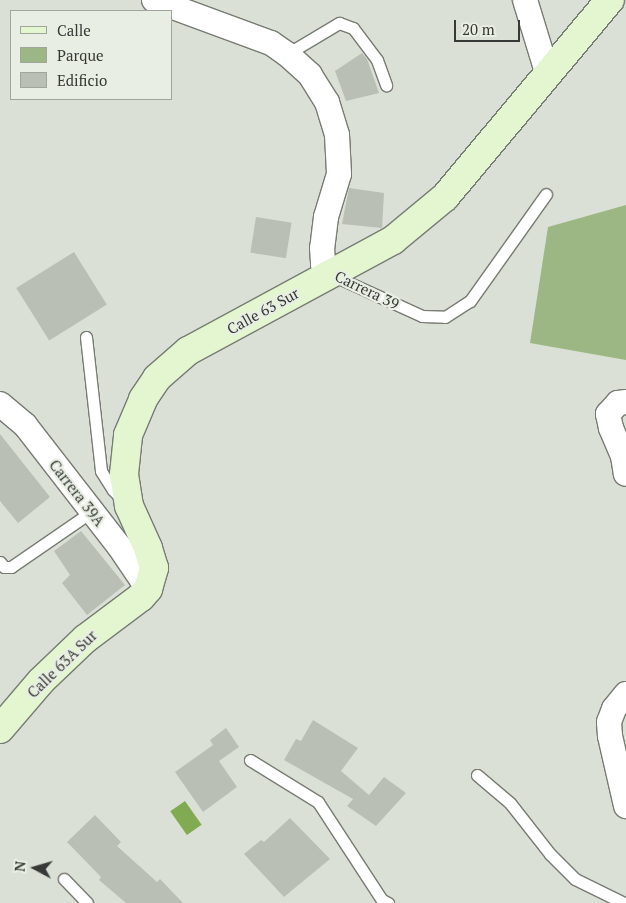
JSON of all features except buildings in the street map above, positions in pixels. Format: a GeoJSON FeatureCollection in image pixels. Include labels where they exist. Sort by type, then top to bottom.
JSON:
{"type":"FeatureCollection","features":[{"type":"Feature","properties":{"kind":"street","name":"Carrera 39"},"geometry":{"type":"LineString","coordinates":[[154,0],[257,37],[287,54],[310,75],[327,102],[337,136],[339,174],[326,218],[322,248],[323,264],[330,274]]}},
{"type":"Feature","properties":{"kind":"street"},"geometry":{"type":"LineString","coordinates":[[525,0],[548,75]]}},
{"type":"Feature","properties":{"kind":"street","name":"Calle 63 Sur"},"geometry":{"type":"LineString","coordinates":[[139,597],[154,568],[148,548],[129,506],[124,474],[128,435],[143,399],[157,378],[188,351],[393,240],[445,197],[610,0]]}},
{"type":"Feature","properties":{"kind":"street"},"geometry":{"type":"LineString","coordinates":[[626,402],[618,403],[608,414],[611,428],[623,456],[626,474]]}},
{"type":"Feature","properties":{"kind":"street","name":"Carrera 39A"},"geometry":{"type":"LineString","coordinates":[[0,404],[25,425],[119,546],[139,597]]}},
{"type":"Feature","properties":{"kind":"street","name":"Calle 63A Sur"},"geometry":{"type":"LineString","coordinates":[[0,730],[41,681],[85,639],[139,597]]}},
{"type":"Feature","properties":{"kind":"street"},"geometry":{"type":"LineString","coordinates":[[626,694],[614,709],[609,722],[610,736],[626,806]]}},
{"type":"Feature","properties":{"kind":"lane"},"geometry":{"type":"LineString","coordinates":[[287,54],[339,22],[353,28],[377,60],[386,85]]}},
{"type":"Feature","properties":{"kind":"lane","name":"Carrera 39"},"geometry":{"type":"LineString","coordinates":[[330,274],[422,316],[445,317],[470,301],[546,194]]}},
{"type":"Feature","properties":{"kind":"lane"},"geometry":{"type":"LineString","coordinates":[[86,337],[101,471],[113,490],[129,506]]}},
{"type":"Feature","properties":{"kind":"lane"},"geometry":{"type":"LineString","coordinates":[[0,562],[4,567],[11,567],[91,512]]}},
{"type":"Feature","properties":{"kind":"lane"},"geometry":{"type":"LineString","coordinates":[[250,760],[318,802],[382,900],[388,903]]}},
{"type":"Feature","properties":{"kind":"lane"},"geometry":{"type":"LineString","coordinates":[[477,775],[510,803],[550,854],[575,879],[624,903]]}},
{"type":"Feature","properties":{"kind":"lane"},"geometry":{"type":"LineString","coordinates":[[64,879],[87,903]]}},
{"type":"Feature","properties":{"kind":"green space"},"geometry":{"type":"Polygon","coordinates":[[[626,205],[626,360],[530,343],[548,227],[626,205]]]}},
{"type":"Feature","properties":{"kind":"shaded area"},"geometry":{"type":"Polygon","coordinates":[[[185,801],[202,825],[187,835],[170,811],[185,801]]]}}]}
